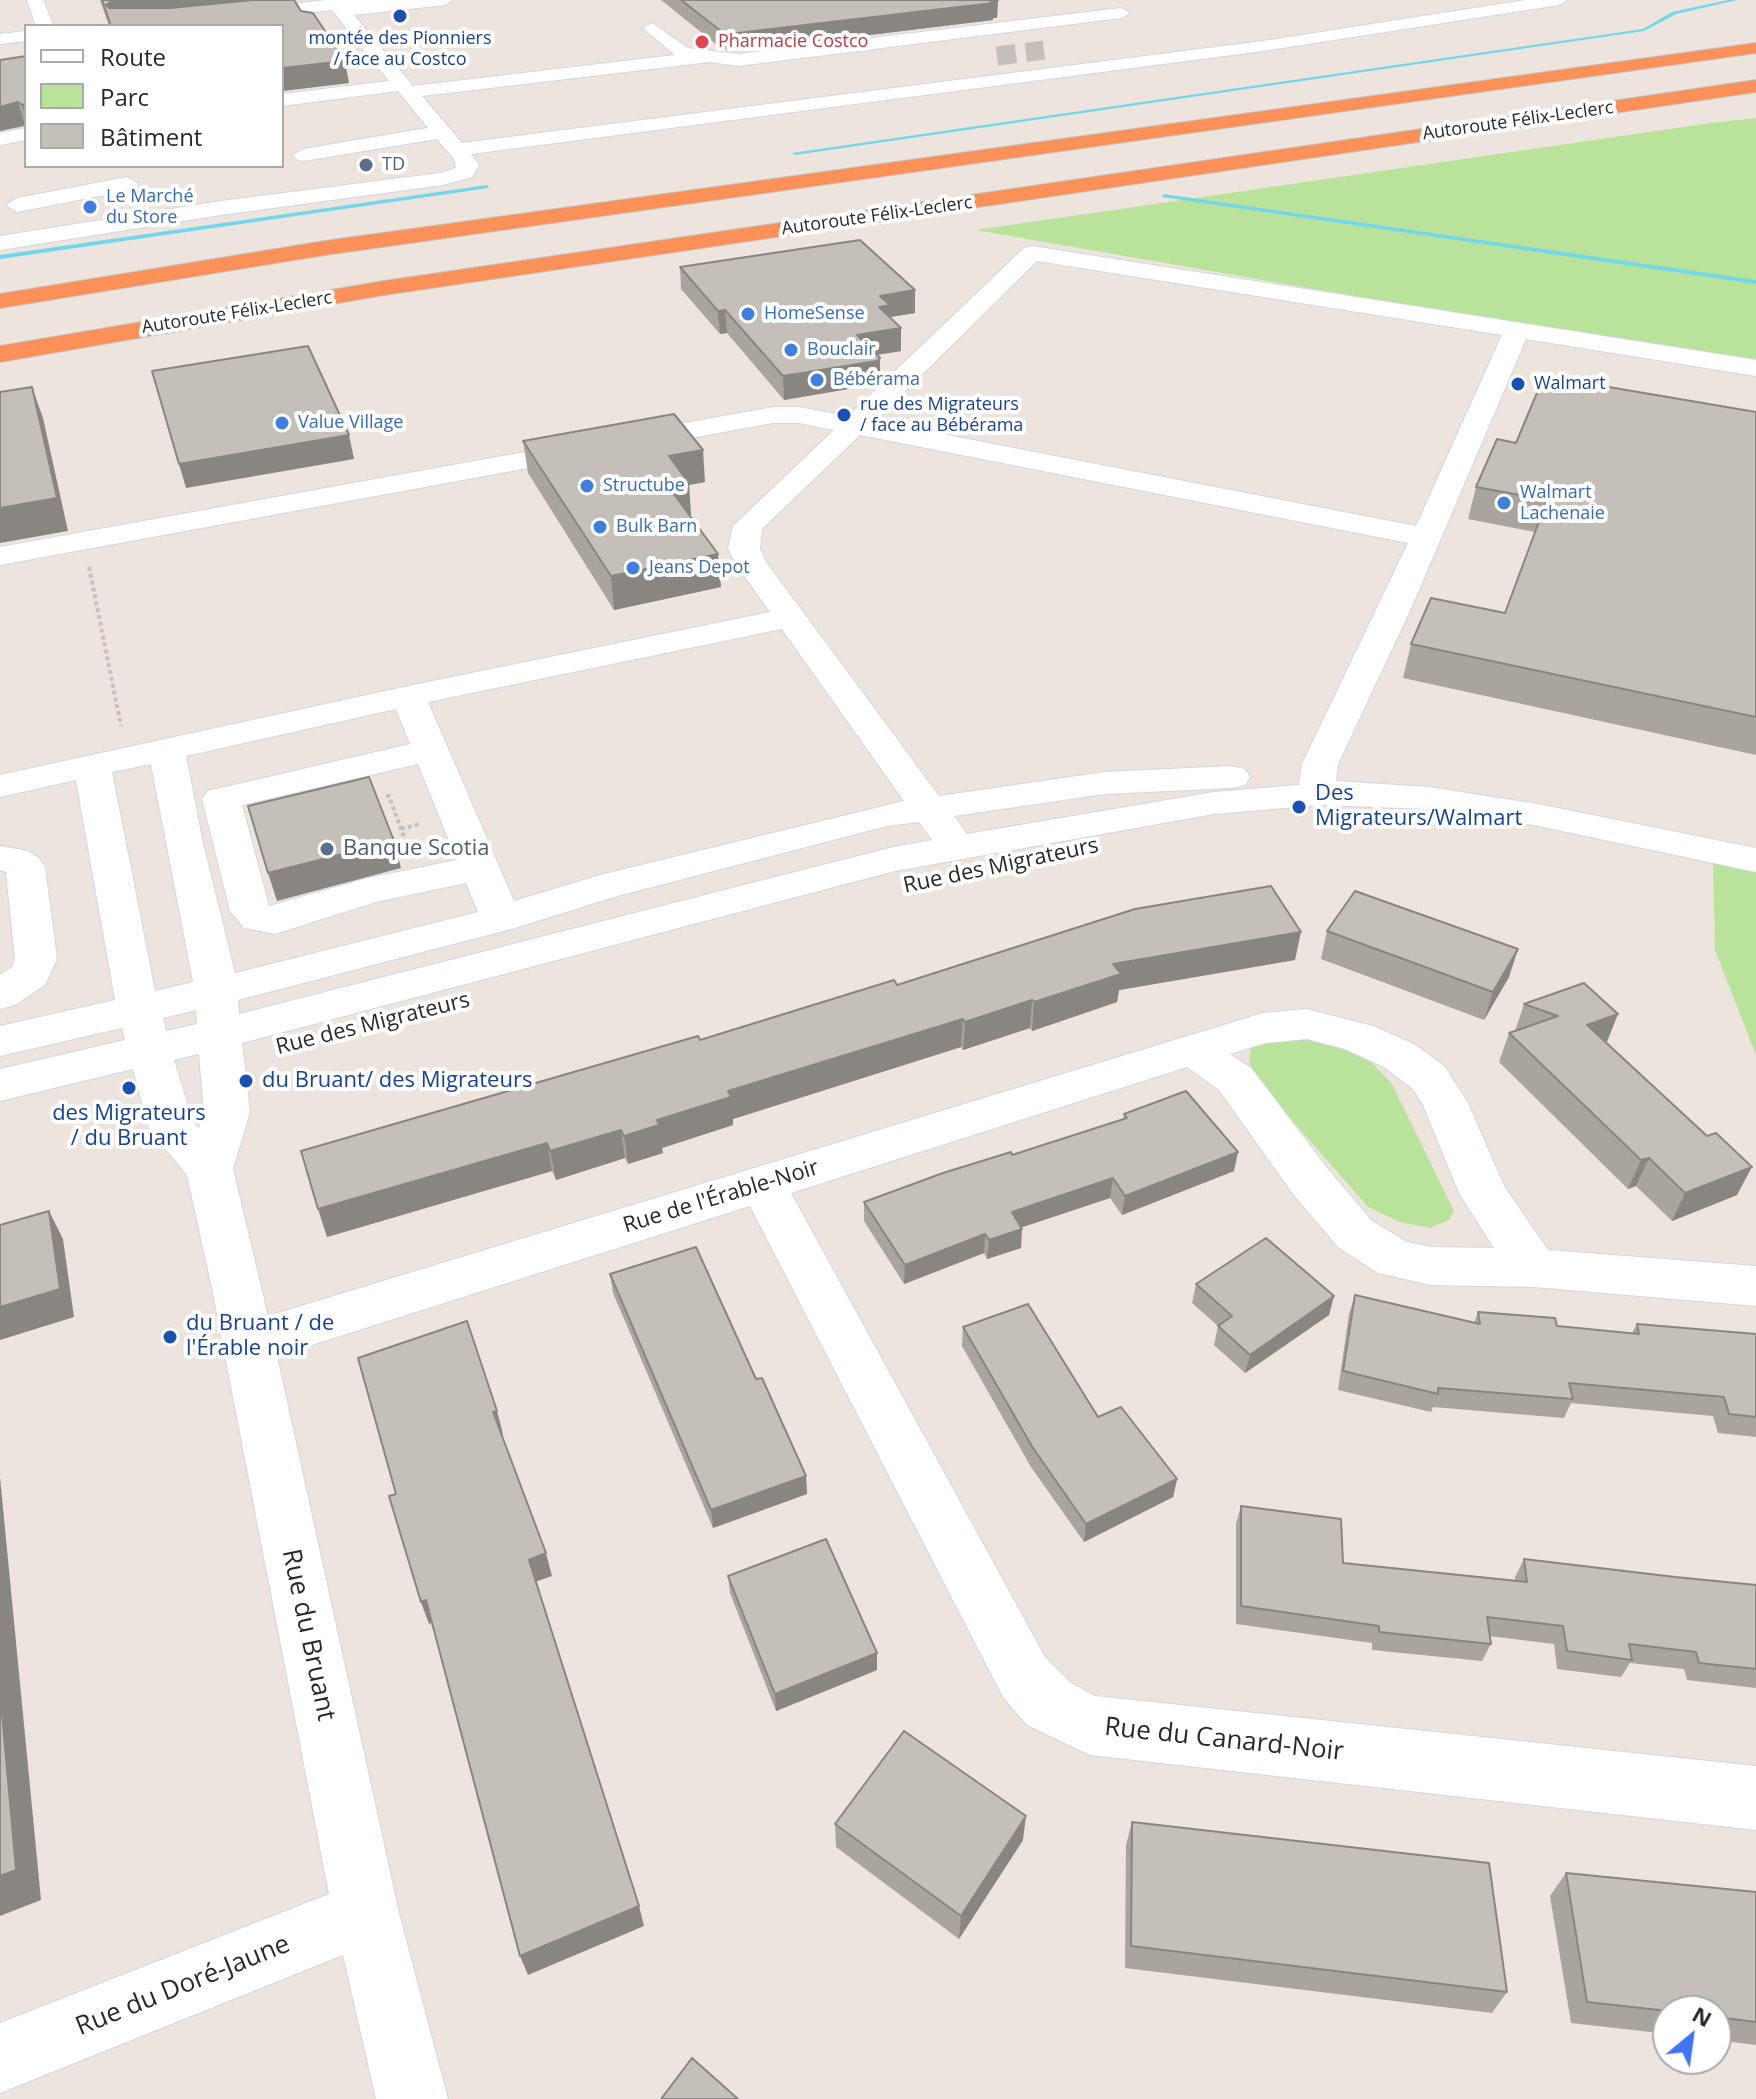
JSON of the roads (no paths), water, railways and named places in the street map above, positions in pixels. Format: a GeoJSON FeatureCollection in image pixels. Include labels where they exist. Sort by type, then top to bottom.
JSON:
{"type":"FeatureCollection","features":[{"type":"Feature","properties":{"kind":"highway","name":"Autoroute Félix-Leclerc"},"geometry":{"type":"LineString","coordinates":[[0,301],[338,246],[1756,48]]}},
{"type":"Feature","properties":{"kind":"highway","name":"Autoroute Félix-Leclerc"},"geometry":{"type":"LineString","coordinates":[[0,354],[397,286],[1756,86]]}},
{"type":"Feature","properties":{"kind":"street"},"geometry":{"type":"LineString","coordinates":[[35,0],[44,24]]}},
{"type":"Feature","properties":{"kind":"street"},"geometry":{"type":"LineString","coordinates":[[173,24],[343,17],[377,0]]}},
{"type":"Feature","properties":{"kind":"street"},"geometry":{"type":"LineString","coordinates":[[233,24],[343,17],[445,0]]}},
{"type":"Feature","properties":{"kind":"street"},"geometry":{"type":"LineString","coordinates":[[940,44],[1128,17],[1096,0]]}},
{"type":"Feature","properties":{"kind":"street"},"geometry":{"type":"LineString","coordinates":[[457,150],[983,73],[1003,77],[1203,54],[1559,0]]}},
{"type":"Feature","properties":{"kind":"street"},"geometry":{"type":"LineString","coordinates":[[343,17],[390,36]]}},
{"type":"Feature","properties":{"kind":"street"},"geometry":{"type":"LineString","coordinates":[[0,243],[221,208],[443,179],[464,172],[468,165],[457,150],[343,17]]}},
{"type":"Feature","properties":{"kind":"street"},"geometry":{"type":"LineString","coordinates":[[652,28],[683,53],[738,60],[917,38],[940,44],[983,73]]}},
{"type":"Feature","properties":{"kind":"street"},"geometry":{"type":"LineString","coordinates":[[0,39],[24,36]]}},
{"type":"Feature","properties":{"kind":"street"},"geometry":{"type":"LineString","coordinates":[[1177,41],[1203,54]]}},
{"type":"Feature","properties":{"kind":"street"},"geometry":{"type":"LineString","coordinates":[[0,47],[24,44]]}},
{"type":"Feature","properties":{"kind":"street"},"geometry":{"type":"LineString","coordinates":[[284,100],[709,57]]}},
{"type":"Feature","properties":{"kind":"street"},"geometry":{"type":"LineString","coordinates":[[341,186],[413,170],[407,153],[374,115],[344,93]]}},
{"type":"Feature","properties":{"kind":"street"},"geometry":{"type":"LineString","coordinates":[[407,153],[442,132]]}},
{"type":"Feature","properties":{"kind":"street"},"geometry":{"type":"LineString","coordinates":[[0,139],[24,134]]}},
{"type":"Feature","properties":{"kind":"street"},"geometry":{"type":"LineString","coordinates":[[303,155],[377,142],[407,153]]}},
{"type":"Feature","properties":{"kind":"street"},"geometry":{"type":"LineString","coordinates":[[0,183],[41,237]]}},
{"type":"Feature","properties":{"kind":"street"},"geometry":{"type":"LineString","coordinates":[[17,205],[127,184]]}},
{"type":"Feature","properties":{"kind":"street"},"geometry":{"type":"LineString","coordinates":[[956,846],[788,618],[744,548],[748,526],[1032,253],[1756,368]]}},
{"type":"Feature","properties":{"kind":"street"},"geometry":{"type":"LineString","coordinates":[[1318,787],[1320,764],[1427,537],[1517,330]]}},
{"type":"Feature","properties":{"kind":"street"},"geometry":{"type":"LineString","coordinates":[[0,556],[773,415],[799,415],[856,425],[1427,537]]}},
{"type":"Feature","properties":{"kind":"street"},"geometry":{"type":"LineString","coordinates":[[0,786],[408,696],[788,618]]}},
{"type":"Feature","properties":{"kind":"street"},"geometry":{"type":"LineString","coordinates":[[408,696],[501,919]]}},
{"type":"Feature","properties":{"kind":"street","name":"Rue du Bruant"},"geometry":{"type":"LineString","coordinates":[[167,749],[184,843],[213,965],[227,1112],[209,1169],[366,1913],[412,2099]]}},
{"type":"Feature","properties":{"kind":"street"},"geometry":{"type":"LineString","coordinates":[[430,750],[221,799],[250,911],[264,922],[286,918],[368,891],[480,868]]}},
{"type":"Feature","properties":{"kind":"street"},"geometry":{"type":"LineString","coordinates":[[92,766],[144,1028],[172,1129],[209,1169]]}},
{"type":"Feature","properties":{"kind":"street","name":"Rue des Migrateurs"},"geometry":{"type":"LineString","coordinates":[[0,1041],[144,1028],[216,1012],[600,888],[866,820],[1059,788],[1153,779],[1248,777],[1429,798],[1553,818],[1756,860]]}},
{"type":"Feature","properties":{"kind":"street","name":"Rue des Migrateurs"},"geometry":{"type":"LineString","coordinates":[[216,1012],[262,1024],[956,846],[1318,787]]}},
{"type":"Feature","properties":{"kind":"street"},"geometry":{"type":"LineString","coordinates":[[0,858],[14,860],[25,867],[36,959],[30,975],[0,995]]}},
{"type":"Feature","properties":{"kind":"street","name":"Rue de l'Érable-Noir"},"geometry":{"type":"LineString","coordinates":[[247,1344],[1263,1028],[1307,1024],[1358,1037],[1400,1056],[1429,1078],[1483,1193],[1534,1268]]}},
{"type":"Feature","properties":{"kind":"street","name":"Rue des Migrateurs"},"geometry":{"type":"LineString","coordinates":[[0,1085],[144,1028]]}},
{"type":"Feature","properties":{"kind":"street"},"geometry":{"type":"LineString","coordinates":[[1194,1050],[1235,1079],[1310,1181],[1355,1234],[1395,1259],[1431,1266],[1534,1268],[1756,1286]]}},
{"type":"Feature","properties":{"kind":"street","name":"Rue du Canard-Noir"},"geometry":{"type":"LineString","coordinates":[[763,1184],[1024,1677],[1049,1704],[1090,1725],[1142,1732],[1756,1798]]}},
{"type":"Feature","properties":{"kind":"street","name":"Rue du Doré-Jaune"},"geometry":{"type":"LineString","coordinates":[[0,2058],[366,1913]]}},
{"type":"Feature","properties":{"kind":"waterway"},"geometry":{"type":"LineString","coordinates":[[795,153],[1644,30],[1674,13],[1735,0]]}},
{"type":"Feature","properties":{"kind":"waterway"},"geometry":{"type":"LineString","coordinates":[[0,257],[487,187]]}},
{"type":"Feature","properties":{"kind":"waterway"},"geometry":{"type":"LineString","coordinates":[[1164,196],[1756,282]]}},
{"type":"Feature","properties":{"kind":"tunnel"},"geometry":{"type":"LineString","coordinates":[[997,56],[1044,50]]}},
{"type":"Feature","properties":{"kind":"place","name":"montée des Pionniers / face au Costco"},"geometry":{"type":"Point","coordinates":[400,16]}},
{"type":"Feature","properties":{"kind":"place","name":"Pharmacie Costco"},"geometry":{"type":"Point","coordinates":[702,42]}},
{"type":"Feature","properties":{"kind":"place","name":"TD"},"geometry":{"type":"Point","coordinates":[366,165]}},
{"type":"Feature","properties":{"kind":"place","name":"Le Marché du Store"},"geometry":{"type":"Point","coordinates":[90,207]}},
{"type":"Feature","properties":{"kind":"place","name":"HomeSense"},"geometry":{"type":"Point","coordinates":[748,314]}},
{"type":"Feature","properties":{"kind":"place","name":"Bouclair"},"geometry":{"type":"Point","coordinates":[791,350]}},
{"type":"Feature","properties":{"kind":"place","name":"Bébérama"},"geometry":{"type":"Point","coordinates":[817,380]}},
{"type":"Feature","properties":{"kind":"place","name":"Walmart"},"geometry":{"type":"Point","coordinates":[1518,384]}},
{"type":"Feature","properties":{"kind":"place","name":"rue des Migrateurs / face au Bébérama"},"geometry":{"type":"Point","coordinates":[844,415]}},
{"type":"Feature","properties":{"kind":"place","name":"Value Village"},"geometry":{"type":"Point","coordinates":[282,423]}},
{"type":"Feature","properties":{"kind":"place","name":"Structube"},"geometry":{"type":"Point","coordinates":[587,486]}},
{"type":"Feature","properties":{"kind":"place","name":"Walmart Lachenaie"},"geometry":{"type":"Point","coordinates":[1504,503]}},
{"type":"Feature","properties":{"kind":"place","name":"Bulk Barn"},"geometry":{"type":"Point","coordinates":[600,527]}},
{"type":"Feature","properties":{"kind":"place","name":"Jeans Depot"},"geometry":{"type":"Point","coordinates":[633,568]}},
{"type":"Feature","properties":{"kind":"place","name":"Des Migrateurs/Walmart"},"geometry":{"type":"Point","coordinates":[1299,807]}},
{"type":"Feature","properties":{"kind":"place","name":"Banque Scotia"},"geometry":{"type":"Point","coordinates":[327,849]}},
{"type":"Feature","properties":{"kind":"place","name":"du Bruant/ des Migrateurs"},"geometry":{"type":"Point","coordinates":[246,1081]}},
{"type":"Feature","properties":{"kind":"place","name":"des Migrateurs / du Bruant"},"geometry":{"type":"Point","coordinates":[129,1088]}},
{"type":"Feature","properties":{"kind":"place","name":"du Bruant / de l'Érable noir"},"geometry":{"type":"Point","coordinates":[170,1337]}}]}
